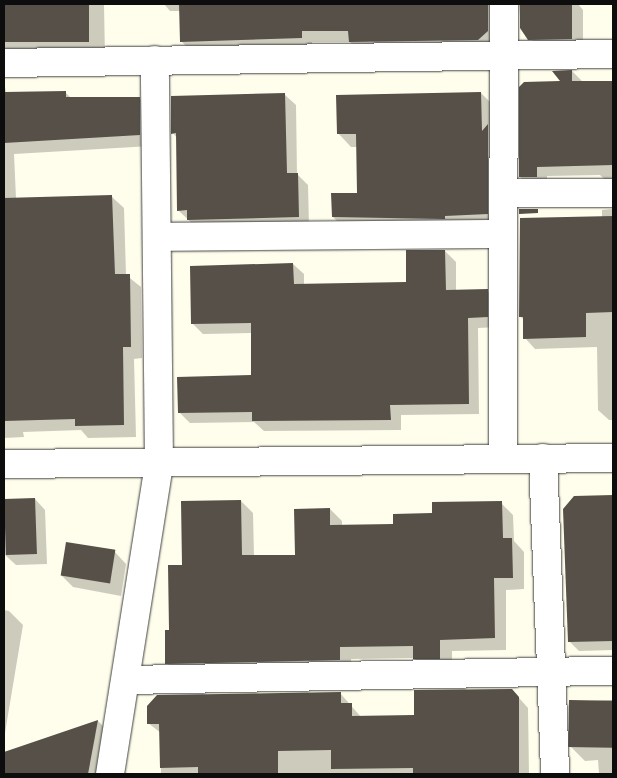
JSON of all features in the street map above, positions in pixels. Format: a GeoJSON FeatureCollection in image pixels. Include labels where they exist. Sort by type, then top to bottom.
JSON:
{"type":"FeatureCollection","features":[{"type":"Feature","properties":{"kind":"street"},"geometry":{"type":"LineString","coordinates":[[503,459],[504,4]]}},
{"type":"Feature","properties":{"kind":"street"},"geometry":{"type":"LineString","coordinates":[[4,64],[155,60],[613,54]]}},
{"type":"Feature","properties":{"kind":"street"},"geometry":{"type":"LineString","coordinates":[[110,774],[127,680],[159,463],[155,60]]}},
{"type":"Feature","properties":{"kind":"street"},"geometry":{"type":"LineString","coordinates":[[504,193],[613,193]]}},
{"type":"Feature","properties":{"kind":"street"},"geometry":{"type":"LineString","coordinates":[[158,237],[503,234]]}},
{"type":"Feature","properties":{"kind":"street"},"geometry":{"type":"LineString","coordinates":[[543,458],[555,774]]}},
{"type":"Feature","properties":{"kind":"street"},"geometry":{"type":"LineString","coordinates":[[4,464],[613,458]]}},
{"type":"Feature","properties":{"kind":"street"},"geometry":{"type":"LineString","coordinates":[[127,680],[613,671]]}},
{"type":"Feature","properties":{"kind":"building"},"geometry":{"type":"Polygon","coordinates":[[[4,4],[89,4],[89,42],[4,42],[4,4]]]}},
{"type":"Feature","properties":{"kind":"building"},"geometry":{"type":"Polygon","coordinates":[[[179,4],[488,4],[488,31],[478,40],[349,42],[348,31],[302,31],[302,38],[180,42],[179,4]]]}},
{"type":"Feature","properties":{"kind":"building"},"geometry":{"type":"Polygon","coordinates":[[[520,4],[572,4],[572,39],[528,40],[520,28],[520,4]]]}},
{"type":"Feature","properties":{"kind":"building"},"geometry":{"type":"Polygon","coordinates":[[[572,70],[572,81],[613,81],[613,165],[537,167],[537,177],[519,177],[519,87],[524,82],[560,81],[552,71],[572,70]]]}},
{"type":"Feature","properties":{"kind":"building"},"geometry":{"type":"Polygon","coordinates":[[[66,91],[66,97],[140,97],[140,135],[4,143],[4,92],[66,91]]]}},
{"type":"Feature","properties":{"kind":"building"},"geometry":{"type":"Polygon","coordinates":[[[481,92],[482,131],[488,124],[488,214],[445,216],[445,219],[332,217],[331,193],[357,193],[356,134],[337,134],[336,95],[481,92]]]}},
{"type":"Feature","properties":{"kind":"building"},"geometry":{"type":"Polygon","coordinates":[[[285,93],[287,173],[298,173],[299,217],[187,220],[187,210],[177,211],[176,133],[171,134],[171,96],[285,93]]]}},
{"type":"Feature","properties":{"kind":"building"},"geometry":{"type":"Polygon","coordinates":[[[112,195],[115,274],[130,274],[131,347],[123,347],[124,425],[75,426],[75,419],[4,421],[4,198],[112,195]]]}},
{"type":"Feature","properties":{"kind":"building"},"geometry":{"type":"Polygon","coordinates":[[[519,209],[538,209],[538,213],[519,214],[519,209]]]}},
{"type":"Feature","properties":{"kind":"building"},"geometry":{"type":"Polygon","coordinates":[[[613,216],[613,312],[586,313],[586,337],[523,339],[523,317],[519,317],[520,218],[613,216]]]}},
{"type":"Feature","properties":{"kind":"building"},"geometry":{"type":"Polygon","coordinates":[[[406,250],[445,250],[446,290],[488,289],[488,317],[468,318],[469,404],[390,405],[391,420],[252,421],[252,412],[178,413],[177,377],[251,375],[251,323],[191,324],[190,266],[293,263],[294,284],[406,282],[406,250]]]}},
{"type":"Feature","properties":{"kind":"building"},"geometry":{"type":"Polygon","coordinates":[[[613,495],[613,641],[568,642],[563,509],[574,496],[613,495]]]}},
{"type":"Feature","properties":{"kind":"building"},"geometry":{"type":"Polygon","coordinates":[[[35,498],[37,554],[6,555],[4,499],[35,498]]]}},
{"type":"Feature","properties":{"kind":"building"},"geometry":{"type":"Polygon","coordinates":[[[241,500],[242,555],[295,555],[294,509],[330,508],[330,525],[393,524],[393,514],[432,513],[432,502],[502,501],[503,538],[512,538],[513,578],[494,578],[495,638],[440,640],[440,659],[413,659],[413,646],[340,647],[340,660],[165,664],[165,630],[169,630],[168,565],[182,565],[181,501],[241,500]]]}},
{"type":"Feature","properties":{"kind":"building"},"geometry":{"type":"Polygon","coordinates":[[[66,542],[115,550],[110,583],[61,576],[66,542]]]}},
{"type":"Feature","properties":{"kind":"building"},"geometry":{"type":"Polygon","coordinates":[[[512,689],[519,697],[519,774],[413,774],[413,768],[331,769],[331,750],[278,751],[278,774],[198,774],[198,767],[160,768],[159,724],[147,724],[147,706],[157,695],[341,692],[341,703],[352,703],[352,716],[414,715],[414,690],[512,689]]]}},
{"type":"Feature","properties":{"kind":"building"},"geometry":{"type":"Polygon","coordinates":[[[569,700],[613,701],[612,748],[568,747],[569,700]]]}},
{"type":"Feature","properties":{"kind":"building"},"geometry":{"type":"Polygon","coordinates":[[[98,720],[88,774],[4,774],[4,752],[98,720]]]}}]}
